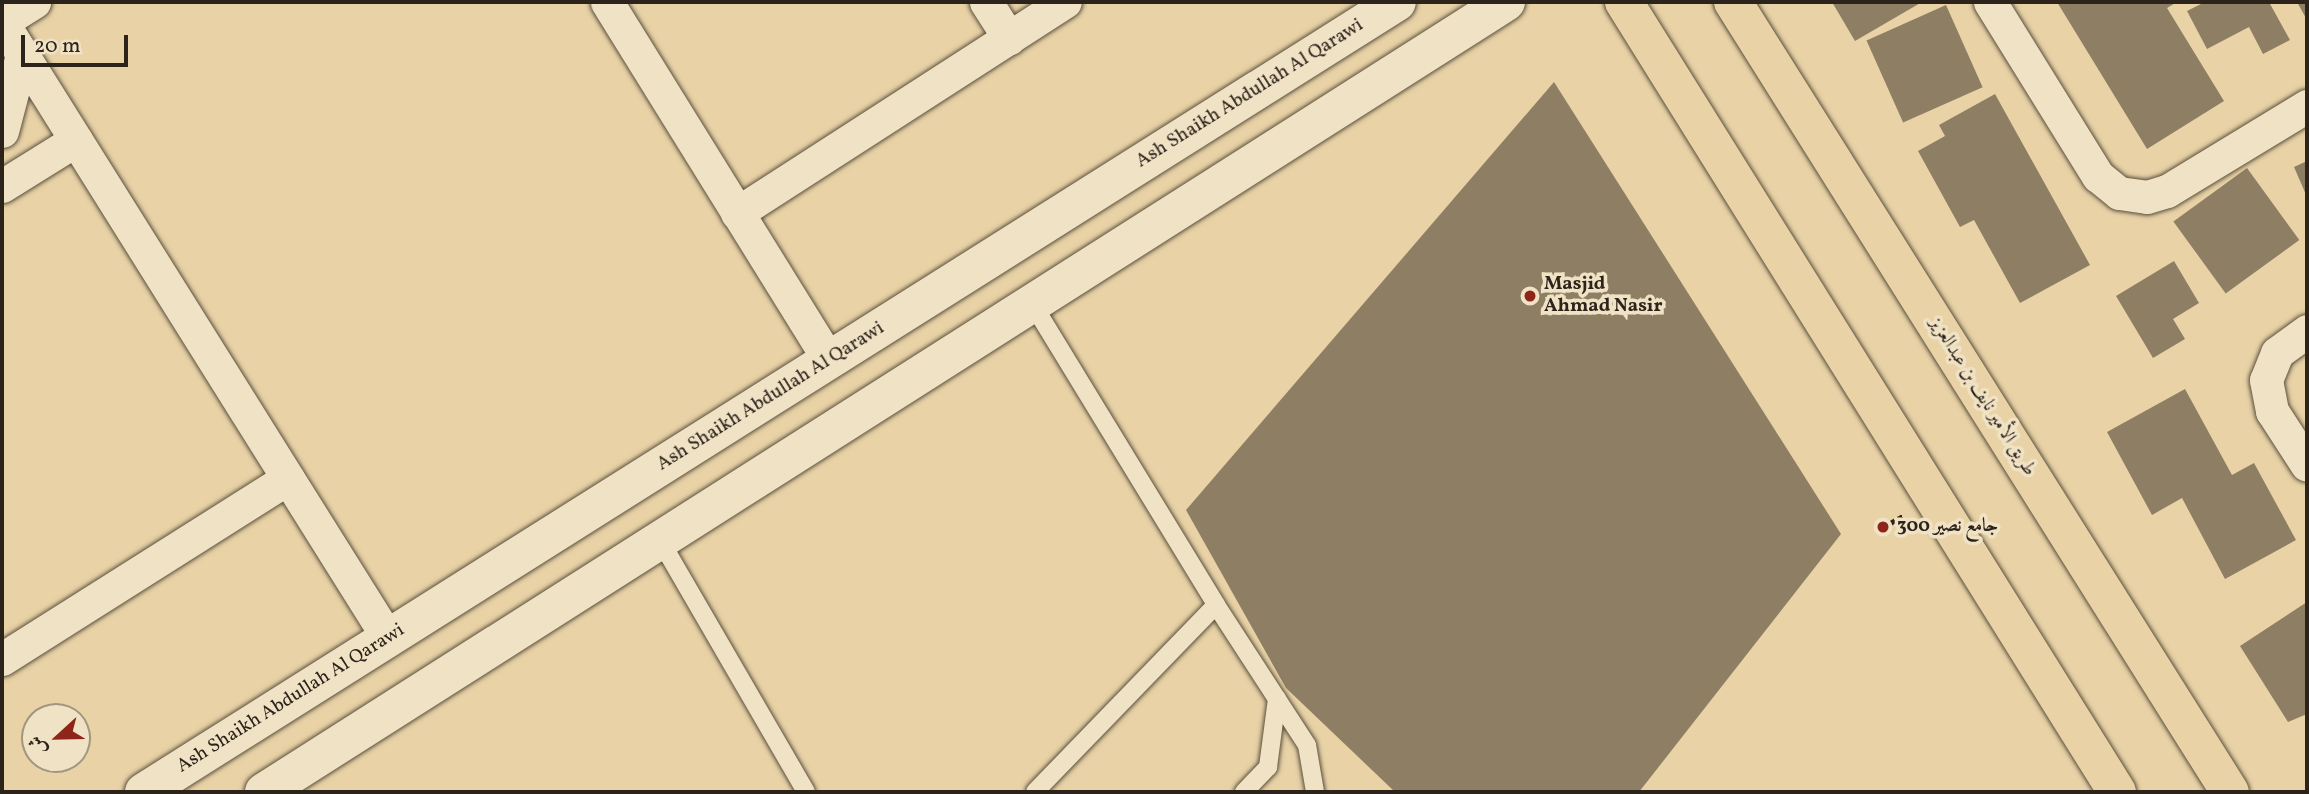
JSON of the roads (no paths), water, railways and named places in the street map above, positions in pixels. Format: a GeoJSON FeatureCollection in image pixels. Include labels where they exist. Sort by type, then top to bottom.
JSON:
{"type":"FeatureCollection","features":[{"type":"Feature","properties":{"kind":"main road"},"geometry":{"type":"LineString","coordinates":[[1624,2],[2117,792]]}},
{"type":"Feature","properties":{"kind":"main road","name":"طريق الأمير نايف بن عبدالعزيز"},"geometry":{"type":"LineString","coordinates":[[1733,2],[2230,792]]}},
{"type":"Feature","properties":{"kind":"street"},"geometry":{"type":"LineString","coordinates":[[34,2],[2,22],[388,638]]}},
{"type":"Feature","properties":{"kind":"street"},"geometry":{"type":"LineString","coordinates":[[607,2],[829,360]]}},
{"type":"Feature","properties":{"kind":"street"},"geometry":{"type":"LineString","coordinates":[[986,2],[1009,38]]}},
{"type":"Feature","properties":{"kind":"street"},"geometry":{"type":"LineString","coordinates":[[737,213],[1065,2]]}},
{"type":"Feature","properties":{"kind":"street","name":"Ash Shaikh Abdullah Al Qarawi"},"geometry":{"type":"LineString","coordinates":[[144,792],[1397,2]]}},
{"type":"Feature","properties":{"kind":"street"},"geometry":{"type":"LineString","coordinates":[[264,792],[1506,2]]}},
{"type":"Feature","properties":{"kind":"street"},"geometry":{"type":"LineString","coordinates":[[1990,2],[2098,176],[2119,192],[2147,197],[2167,191],[2307,106]]}},
{"type":"Feature","properties":{"kind":"street"},"geometry":{"type":"LineString","coordinates":[[2,131],[22,55]]}},
{"type":"Feature","properties":{"kind":"street"},"geometry":{"type":"LineString","coordinates":[[2,186],[76,140]]}},
{"type":"Feature","properties":{"kind":"street"},"geometry":{"type":"LineString","coordinates":[[2307,331],[2277,354],[2266,380],[2272,411],[2307,465]]}},
{"type":"Feature","properties":{"kind":"street"},"geometry":{"type":"LineString","coordinates":[[6,646],[288,478]]}},
{"type":"Feature","properties":{"kind":"lane"},"geometry":{"type":"LineString","coordinates":[[1032,303],[1216,605],[1307,745],[1315,792]]}},
{"type":"Feature","properties":{"kind":"lane"},"geometry":{"type":"LineString","coordinates":[[660,540],[806,792]]}},
{"type":"Feature","properties":{"kind":"lane"},"geometry":{"type":"LineString","coordinates":[[1035,792],[1216,605]]}},
{"type":"Feature","properties":{"kind":"lane"},"geometry":{"type":"LineString","coordinates":[[1244,792],[1268,767],[1277,699]]}},
{"type":"Feature","properties":{"kind":"place","name":"Masjid Ahmad Nasir"},"geometry":{"type":"Point","coordinates":[1530,296]}},
{"type":"Feature","properties":{"kind":"place","name":"جامع نصير 300"},"geometry":{"type":"Point","coordinates":[1883,527]}}]}
